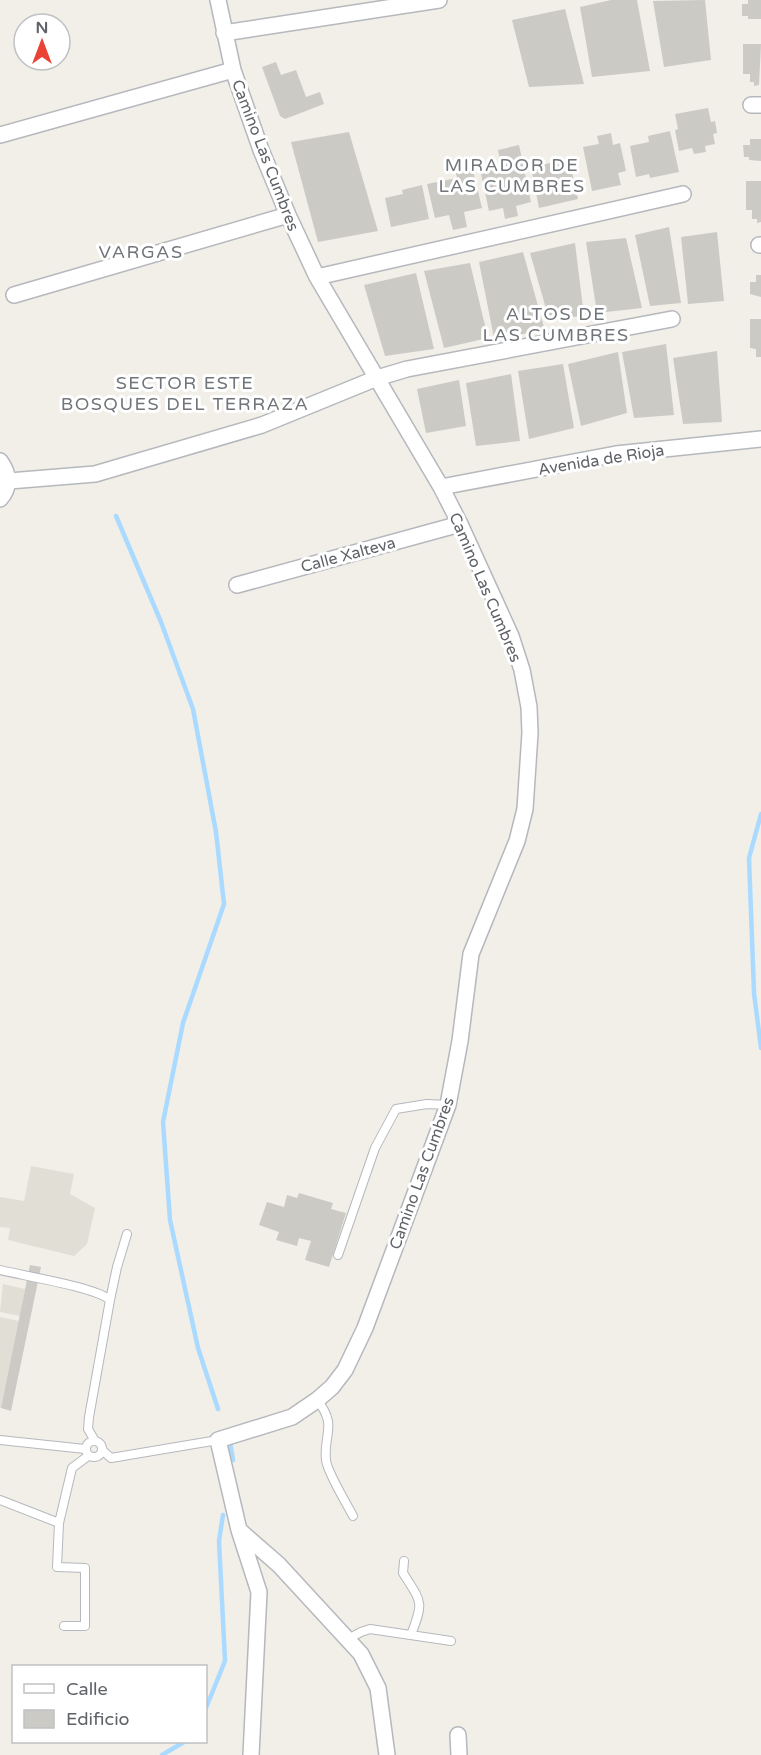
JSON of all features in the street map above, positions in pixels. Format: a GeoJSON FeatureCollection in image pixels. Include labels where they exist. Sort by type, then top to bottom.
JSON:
{"type":"FeatureCollection","features":[{"type":"Feature","properties":{"kind":"street","name":"Camino Las Cumbres"},"geometry":{"type":"LineString","coordinates":[[218,0],[232,70],[261,150],[317,278],[441,487],[511,636],[522,670],[529,707],[530,733],[525,809],[518,841],[471,954],[460,1041],[448,1105],[365,1328],[345,1370],[332,1387],[317,1400],[292,1418],[218,1440]]}},
{"type":"Feature","properties":{"kind":"street"},"geometry":{"type":"LineString","coordinates":[[224,33],[439,0]]}},
{"type":"Feature","properties":{"kind":"street"},"geometry":{"type":"LineString","coordinates":[[0,135],[232,70]]}},
{"type":"Feature","properties":{"kind":"street"},"geometry":{"type":"LineString","coordinates":[[317,278],[683,194]]}},
{"type":"Feature","properties":{"kind":"street"},"geometry":{"type":"LineString","coordinates":[[14,295],[288,215]]}},
{"type":"Feature","properties":{"kind":"street"},"geometry":{"type":"LineString","coordinates":[[9,481],[95,474],[262,425],[377,378],[407,369],[672,319]]}},
{"type":"Feature","properties":{"kind":"street","name":"Avenida de Rioja"},"geometry":{"type":"LineString","coordinates":[[441,487],[616,454],[761,439]]}},
{"type":"Feature","properties":{"kind":"street"},"geometry":{"type":"LineString","coordinates":[[0,461],[6,468],[9,481],[0,499]]}},
{"type":"Feature","properties":{"kind":"street","name":"Calle Xalteva"},"geometry":{"type":"LineString","coordinates":[[237,585],[460,524]]}},
{"type":"Feature","properties":{"kind":"street"},"geometry":{"type":"LineString","coordinates":[[218,1440],[239,1530],[259,1592],[251,1755]]}},
{"type":"Feature","properties":{"kind":"street"},"geometry":{"type":"LineString","coordinates":[[239,1530],[279,1565],[361,1654],[378,1688],[387,1755]]}},
{"type":"Feature","properties":{"kind":"street"},"geometry":{"type":"LineString","coordinates":[[458,1735],[459,1755]]}},
{"type":"Feature","properties":{"kind":"lane"},"geometry":{"type":"LineString","coordinates":[[338,1255],[375,1148],[396,1109],[427,1104],[448,1105]]}},
{"type":"Feature","properties":{"kind":"lane"},"geometry":{"type":"LineString","coordinates":[[127,1234],[110,1300],[88,1429],[102,1450],[111,1458],[218,1440]]}},
{"type":"Feature","properties":{"kind":"lane"},"geometry":{"type":"LineString","coordinates":[[0,1270],[104,1294],[110,1300]]}},
{"type":"Feature","properties":{"kind":"lane"},"geometry":{"type":"LineString","coordinates":[[317,1400],[326,1411],[328,1422],[326,1460],[353,1516]]}},
{"type":"Feature","properties":{"kind":"lane"},"geometry":{"type":"LineString","coordinates":[[0,1440],[87,1452],[93,1458],[98,1456],[102,1450]]}},
{"type":"Feature","properties":{"kind":"lane"},"geometry":{"type":"LineString","coordinates":[[64,1626],[85,1626],[85,1568],[57,1567],[59,1523],[72,1468],[87,1452],[87,1444],[95,1441]]}},
{"type":"Feature","properties":{"kind":"lane"},"geometry":{"type":"LineString","coordinates":[[0,1500],[59,1523]]}},
{"type":"Feature","properties":{"kind":"lane"},"geometry":{"type":"LineString","coordinates":[[404,1561],[403,1573],[420,1602],[419,1614],[411,1635]]}},
{"type":"Feature","properties":{"kind":"lane"},"geometry":{"type":"LineString","coordinates":[[348,1639],[370,1629],[450,1641]]}},
{"type":"Feature","properties":{"kind":"shaded area"},"geometry":{"type":"Polygon","coordinates":[[[31,1166],[74,1174],[70,1194],[95,1208],[87,1244],[74,1256],[8,1240],[10,1228],[0,1227],[0,1197],[24,1201],[31,1166]]]}},
{"type":"Feature","properties":{"kind":"shaded area"},"geometry":{"type":"Polygon","coordinates":[[[3,1284],[25,1289],[20,1316],[0,1312],[3,1284]]]}},
{"type":"Feature","properties":{"kind":"shaded area"},"geometry":{"type":"Polygon","coordinates":[[[0,1317],[19,1321],[1,1408],[0,1408],[0,1317]]]}},
{"type":"Feature","properties":{"kind":"building"},"geometry":{"type":"Polygon","coordinates":[[[611,0],[637,0],[650,71],[592,77],[580,7],[611,0]]]}},
{"type":"Feature","properties":{"kind":"building"},"geometry":{"type":"Polygon","coordinates":[[[705,0],[711,60],[664,67],[653,1],[705,0]]]}},
{"type":"Feature","properties":{"kind":"building"},"geometry":{"type":"Polygon","coordinates":[[[748,0],[761,0],[761,19],[748,19],[748,16],[742,16],[742,4],[748,4],[748,0]]]}},
{"type":"Feature","properties":{"kind":"building"},"geometry":{"type":"Polygon","coordinates":[[[565,9],[584,84],[529,87],[512,20],[565,9]]]}},
{"type":"Feature","properties":{"kind":"building"},"geometry":{"type":"Polygon","coordinates":[[[743,44],[761,44],[759,85],[754,86],[754,82],[750,82],[750,74],[743,74],[743,44]]]}},
{"type":"Feature","properties":{"kind":"building"},"geometry":{"type":"Polygon","coordinates":[[[276,62],[281,75],[296,70],[306,97],[320,92],[324,104],[285,119],[280,116],[262,67],[276,62]]]}},
{"type":"Feature","properties":{"kind":"building"},"geometry":{"type":"Polygon","coordinates":[[[708,108],[711,122],[715,121],[717,133],[713,134],[715,144],[705,146],[706,152],[694,154],[692,148],[679,151],[675,114],[708,108]]]}},
{"type":"Feature","properties":{"kind":"building"},"geometry":{"type":"Polygon","coordinates":[[[670,131],[679,172],[650,178],[649,174],[636,177],[630,146],[649,142],[648,136],[670,131]]]}},
{"type":"Feature","properties":{"kind":"building"},"geometry":{"type":"Polygon","coordinates":[[[349,132],[378,231],[318,242],[291,142],[349,132]]]}},
{"type":"Feature","properties":{"kind":"building"},"geometry":{"type":"Polygon","coordinates":[[[611,133],[613,145],[620,143],[626,171],[618,173],[621,185],[592,191],[583,147],[599,144],[597,136],[611,133]]]}},
{"type":"Feature","properties":{"kind":"building"},"geometry":{"type":"Polygon","coordinates":[[[750,139],[761,139],[761,161],[744,157],[743,145],[750,145],[750,139]]]}},
{"type":"Feature","properties":{"kind":"building"},"geometry":{"type":"Polygon","coordinates":[[[519,145],[531,202],[516,206],[518,216],[505,219],[503,208],[489,211],[480,169],[501,165],[498,150],[519,145]]]}},
{"type":"Feature","properties":{"kind":"building"},"geometry":{"type":"Polygon","coordinates":[[[569,159],[578,199],[539,208],[531,167],[569,159]]]}},
{"type":"Feature","properties":{"kind":"building"},"geometry":{"type":"Polygon","coordinates":[[[471,162],[482,208],[464,212],[467,227],[453,230],[449,215],[435,218],[427,184],[457,178],[454,165],[471,162]]]}},
{"type":"Feature","properties":{"kind":"building"},"geometry":{"type":"Polygon","coordinates":[[[746,181],[761,181],[761,222],[757,223],[757,219],[752,219],[752,210],[746,210],[746,181]]]}},
{"type":"Feature","properties":{"kind":"building"},"geometry":{"type":"Polygon","coordinates":[[[422,185],[429,219],[391,227],[385,198],[403,194],[402,190],[422,185]]]}},
{"type":"Feature","properties":{"kind":"building"},"geometry":{"type":"Polygon","coordinates":[[[669,227],[681,303],[650,306],[635,235],[669,227]]]}},
{"type":"Feature","properties":{"kind":"building"},"geometry":{"type":"Polygon","coordinates":[[[717,232],[724,301],[688,304],[681,237],[717,232]]]}},
{"type":"Feature","properties":{"kind":"building"},"geometry":{"type":"Polygon","coordinates":[[[626,238],[642,308],[597,313],[586,242],[626,238]]]}},
{"type":"Feature","properties":{"kind":"building"},"geometry":{"type":"Polygon","coordinates":[[[575,243],[584,316],[549,319],[530,253],[575,243]]]}},
{"type":"Feature","properties":{"kind":"building"},"geometry":{"type":"Polygon","coordinates":[[[523,252],[545,331],[494,338],[479,262],[523,252]]]}},
{"type":"Feature","properties":{"kind":"building"},"geometry":{"type":"Polygon","coordinates":[[[470,263],[488,338],[444,348],[424,271],[470,263]]]}},
{"type":"Feature","properties":{"kind":"building"},"geometry":{"type":"Polygon","coordinates":[[[416,273],[434,349],[385,356],[364,285],[416,273]]]}},
{"type":"Feature","properties":{"kind":"building"},"geometry":{"type":"Polygon","coordinates":[[[756,275],[761,275],[761,297],[750,294],[750,282],[756,282],[756,275]]]}},
{"type":"Feature","properties":{"kind":"building"},"geometry":{"type":"Polygon","coordinates":[[[750,319],[761,319],[761,357],[756,357],[756,349],[750,348],[750,319]]]}},
{"type":"Feature","properties":{"kind":"building"},"geometry":{"type":"Polygon","coordinates":[[[666,344],[674,415],[634,418],[622,352],[666,344]]]}},
{"type":"Feature","properties":{"kind":"building"},"geometry":{"type":"Polygon","coordinates":[[[717,351],[722,422],[683,424],[673,358],[717,351]]]}},
{"type":"Feature","properties":{"kind":"building"},"geometry":{"type":"Polygon","coordinates":[[[618,352],[627,413],[581,426],[568,364],[618,352]]]}},
{"type":"Feature","properties":{"kind":"building"},"geometry":{"type":"Polygon","coordinates":[[[563,364],[574,428],[529,439],[518,371],[563,364]]]}},
{"type":"Feature","properties":{"kind":"building"},"geometry":{"type":"Polygon","coordinates":[[[511,374],[520,441],[476,446],[466,383],[511,374]]]}},
{"type":"Feature","properties":{"kind":"building"},"geometry":{"type":"Polygon","coordinates":[[[459,380],[466,426],[426,433],[417,389],[459,380]]]}},
{"type":"Feature","properties":{"kind":"building"},"geometry":{"type":"Polygon","coordinates":[[[299,1193],[333,1203],[331,1209],[346,1213],[329,1267],[305,1260],[311,1241],[299,1238],[297,1246],[276,1240],[279,1232],[259,1225],[267,1202],[284,1207],[287,1195],[297,1198],[299,1193]]]}},
{"type":"Feature","properties":{"kind":"building"},"geometry":{"type":"Polygon","coordinates":[[[30,1265],[41,1267],[11,1411],[1,1408],[30,1265]]]}},
{"type":"Feature","properties":{"kind":"waterway"},"geometry":{"type":"LineString","coordinates":[[116,516],[161,622],[193,709],[216,832],[224,904],[183,1023],[163,1122],[170,1220],[198,1348],[218,1409]]}},
{"type":"Feature","properties":{"kind":"waterway"},"geometry":{"type":"LineString","coordinates":[[761,814],[749,858],[754,993],[761,1048]]}},
{"type":"Feature","properties":{"kind":"waterway"},"geometry":{"type":"LineString","coordinates":[[230,1443],[233,1460]]}},
{"type":"Feature","properties":{"kind":"waterway"},"geometry":{"type":"LineString","coordinates":[[207,1706],[225,1661],[219,1541],[223,1515]]}},
{"type":"Feature","properties":{"kind":"waterway"},"geometry":{"type":"LineString","coordinates":[[162,1755],[182,1743]]}},
{"type":"Feature","properties":{"kind":"district","name":"MIRADOR DE LAS CUMBRES"},"geometry":{"type":"Point","coordinates":[512,175]}},
{"type":"Feature","properties":{"kind":"district","name":"VARGAS"},"geometry":{"type":"Point","coordinates":[141,252]}},
{"type":"Feature","properties":{"kind":"district","name":"ALTOS DE LAS CUMBRES"},"geometry":{"type":"Point","coordinates":[556,324]}},
{"type":"Feature","properties":{"kind":"district","name":"SECTOR ESTE BOSQUES DEL TERRAZA"},"geometry":{"type":"Point","coordinates":[185,394]}}]}
